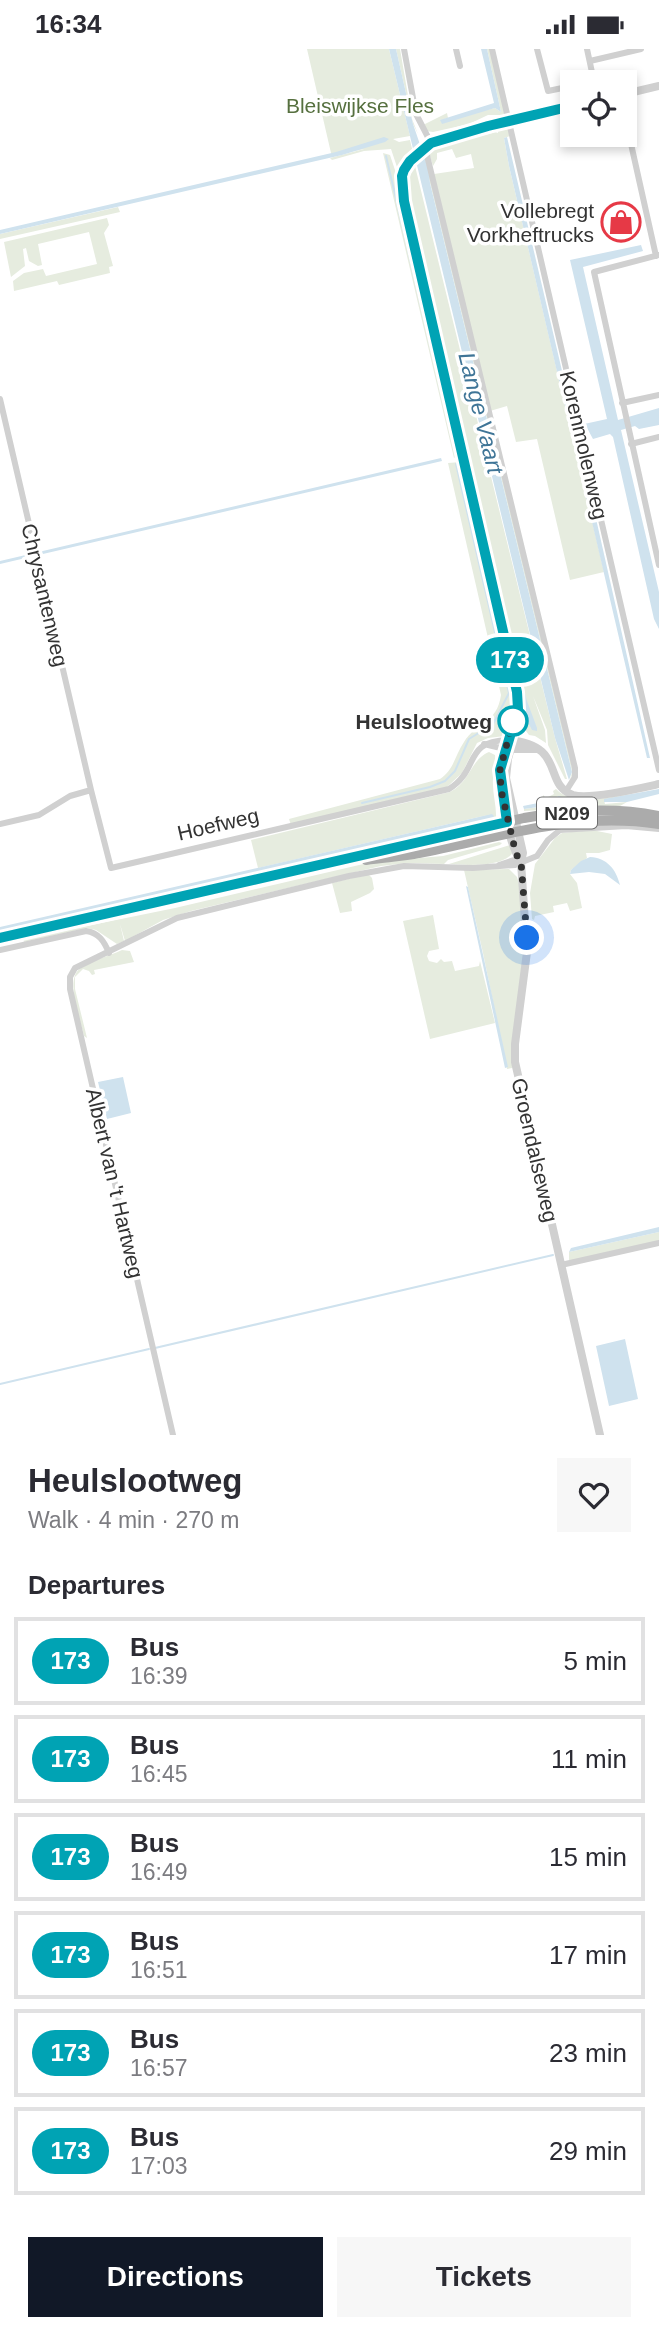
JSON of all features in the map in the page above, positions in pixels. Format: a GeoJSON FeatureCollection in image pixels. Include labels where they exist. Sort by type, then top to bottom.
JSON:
{"type":"FeatureCollection","features":[{"type":"Feature","properties":{"kind":"main road","name":"N209"},"geometry":{"type":"LineString","coordinates":[[0,941],[353,862],[416,854],[555,814],[620,811],[659,816]]}},
{"type":"Feature","properties":{"kind":"main road","name":"N209"},"geometry":{"type":"LineString","coordinates":[[513,826],[621,820],[659,824]]}},
{"type":"Feature","properties":{"kind":"street"},"geometry":{"type":"LineString","coordinates":[[404,49],[416,114],[428,145],[575,768],[575,777],[566,791],[588,796],[659,784]]}},
{"type":"Feature","properties":{"kind":"street"},"geometry":{"type":"LineString","coordinates":[[456,49],[460,67]]}},
{"type":"Feature","properties":{"kind":"street","name":"Korenmolenweg"},"geometry":{"type":"LineString","coordinates":[[492,49],[659,770]]}},
{"type":"Feature","properties":{"kind":"street"},"geometry":{"type":"LineString","coordinates":[[537,49],[548,90],[560,88]]}},
{"type":"Feature","properties":{"kind":"street"},"geometry":{"type":"LineString","coordinates":[[587,49],[592,70]]}},
{"type":"Feature","properties":{"kind":"street"},"geometry":{"type":"LineString","coordinates":[[590,61],[638,49]]}},
{"type":"Feature","properties":{"kind":"street"},"geometry":{"type":"LineString","coordinates":[[637,91],[659,86]]}},
{"type":"Feature","properties":{"kind":"street"},"geometry":{"type":"LineString","coordinates":[[513,826],[500,770],[519,719],[513,675],[404,201],[402,176],[410,161],[428,145],[560,109]]}},
{"type":"Feature","properties":{"kind":"street"},"geometry":{"type":"LineString","coordinates":[[632,147],[658,256],[594,272],[659,565]]}},
{"type":"Feature","properties":{"kind":"street"},"geometry":{"type":"LineString","coordinates":[[622,403],[659,395]]}},
{"type":"Feature","properties":{"kind":"street","name":"Chrysantenweg"},"geometry":{"type":"LineString","coordinates":[[0,399],[91,790]]}},
{"type":"Feature","properties":{"kind":"street"},"geometry":{"type":"LineString","coordinates":[[631,444],[659,437]]}},
{"type":"Feature","properties":{"kind":"street","name":"Hoefweg"},"geometry":{"type":"LineString","coordinates":[[91,790],[111,868],[449,789],[464,776],[477,751],[492,740],[538,748],[546,754],[559,783],[566,791]]}},
{"type":"Feature","properties":{"kind":"street"},"geometry":{"type":"LineString","coordinates":[[0,824],[39,815],[69,796],[91,790]]}},
{"type":"Feature","properties":{"kind":"street","name":"Groendalseweg"},"geometry":{"type":"LineString","coordinates":[[513,826],[516,854],[521,862],[527,952],[514,1044],[515,1062],[600,1435]]}},
{"type":"Feature","properties":{"kind":"street"},"geometry":{"type":"LineString","coordinates":[[0,950],[86,931],[103,940],[109,953],[149,930],[177,918],[373,870],[412,865],[473,868],[521,862],[537,856],[548,840],[560,830],[626,826],[659,829]]}},
{"type":"Feature","properties":{"kind":"street","name":"Albert van 't Hartweg"},"geometry":{"type":"LineString","coordinates":[[109,953],[75,968],[69,982],[173,1435]]}},
{"type":"Feature","properties":{"kind":"street"},"geometry":{"type":"LineString","coordinates":[[561,1265],[659,1243]]}},
{"type":"Feature","properties":{"kind":"green space","name":"Bleiswijkse Fles"},"geometry":{"type":"Polygon","coordinates":[[[307,49],[389,49],[410,136],[393,139],[399,142],[410,140],[413,153],[404,164],[400,176],[391,149],[364,151],[332,160],[330,158],[364,149],[333,155],[331,153],[307,49]]]}},
{"type":"Feature","properties":{"kind":"green space"},"geometry":{"type":"Polygon","coordinates":[[[396,49],[400,49],[412,119],[418,134],[413,124],[396,49]]]}},
{"type":"Feature","properties":{"kind":"green space"},"geometry":{"type":"Polygon","coordinates":[[[487,49],[490,49],[505,115],[488,115],[469,124],[433,132],[426,131],[423,125],[447,113],[448,118],[441,120],[495,108],[501,112],[487,49]]]}},
{"type":"Feature","properties":{"kind":"green space"},"geometry":{"type":"Polygon","coordinates":[[[508,129],[510,136],[504,138],[509,166],[604,572],[570,580],[537,439],[516,442],[507,406],[490,411],[434,174],[474,168],[471,154],[456,158],[452,149],[437,153],[433,166],[429,153],[452,141],[508,129]]]}},
{"type":"Feature","properties":{"kind":"green space"},"geometry":{"type":"Polygon","coordinates":[[[383,153],[390,155],[399,182],[459,450],[459,454],[454,458],[383,153]]]}},
{"type":"Feature","properties":{"kind":"green space"},"geometry":{"type":"Polygon","coordinates":[[[426,153],[574,772],[570,780],[572,772],[423,155],[426,153]]]}},
{"type":"Feature","properties":{"kind":"green space"},"geometry":{"type":"Polygon","coordinates":[[[414,162],[567,779],[548,745],[547,730],[533,696],[545,730],[546,743],[526,731],[516,665],[406,196],[406,179],[414,162]]]}},
{"type":"Feature","properties":{"kind":"green space"},"geometry":{"type":"Polygon","coordinates":[[[118,207],[120,212],[0,239],[0,234],[118,207]]]}},
{"type":"Feature","properties":{"kind":"green space"},"geometry":{"type":"Polygon","coordinates":[[[107,218],[109,225],[104,233],[113,266],[109,267],[110,273],[59,285],[57,281],[14,291],[13,281],[24,273],[43,269],[46,276],[97,264],[89,232],[38,244],[42,265],[38,266],[29,261],[26,248],[23,249],[25,266],[11,277],[4,242],[107,218]]]}},
{"type":"Feature","properties":{"kind":"green space"},"geometry":{"type":"Polygon","coordinates":[[[461,462],[513,687],[506,727],[509,727],[505,736],[488,738],[477,743],[462,773],[446,788],[291,825],[289,819],[440,779],[451,767],[469,735],[491,717],[499,705],[501,695],[448,463],[461,462]]]}},
{"type":"Feature","properties":{"kind":"green space"},"geometry":{"type":"Polygon","coordinates":[[[489,752],[495,755],[493,784],[496,820],[111,910],[492,814],[258,868],[251,840],[450,792],[462,782],[478,760],[489,752]]]}},
{"type":"Feature","properties":{"kind":"green space"},"geometry":{"type":"Polygon","coordinates":[[[556,789],[564,795],[583,799],[634,793],[604,800],[605,804],[627,802],[620,806],[524,811],[568,803],[559,796],[537,804],[537,800],[543,798],[543,795],[546,798],[554,794],[556,789]]]}},
{"type":"Feature","properties":{"kind":"green space"},"geometry":{"type":"Polygon","coordinates":[[[592,830],[612,834],[610,850],[586,853],[587,858],[571,870],[570,874],[577,883],[582,908],[570,911],[567,903],[553,906],[554,912],[532,919],[530,893],[535,864],[562,833],[592,830]]]}},
{"type":"Feature","properties":{"kind":"green space"},"geometry":{"type":"Polygon","coordinates":[[[502,843],[448,860],[444,864],[408,863],[381,866],[191,911],[163,920],[125,941],[120,924],[124,941],[117,944],[96,930],[87,928],[24,942],[23,939],[175,908],[372,862],[443,856],[502,843]]]}},
{"type":"Feature","properties":{"kind":"green space"},"geometry":{"type":"Polygon","coordinates":[[[510,845],[513,852],[501,861],[449,864],[510,845]]]}},
{"type":"Feature","properties":{"kind":"green space"},"geometry":{"type":"Polygon","coordinates":[[[509,869],[517,877],[519,884],[525,946],[514,1064],[507,1069],[464,870],[509,869]]]}},
{"type":"Feature","properties":{"kind":"green space"},"geometry":{"type":"Polygon","coordinates":[[[368,874],[372,878],[374,889],[351,902],[352,911],[340,913],[332,883],[368,874]]]}},
{"type":"Feature","properties":{"kind":"green space"},"geometry":{"type":"Polygon","coordinates":[[[433,915],[439,949],[429,951],[429,961],[452,961],[455,971],[479,966],[480,961],[495,1023],[430,1039],[403,921],[433,915]]]}},
{"type":"Feature","properties":{"kind":"green space"},"geometry":{"type":"Polygon","coordinates":[[[122,950],[130,951],[134,962],[94,970],[95,974],[92,975],[83,969],[75,977],[75,989],[87,1038],[84,1036],[73,989],[74,980],[76,973],[91,963],[122,950]]]}},
{"type":"Feature","properties":{"kind":"green space"},"geometry":{"type":"Polygon","coordinates":[[[659,1232],[659,1241],[569,1260],[569,1252],[659,1232]]]}},
{"type":"Feature","properties":{"kind":"water","name":"Lange Vaart"},"geometry":{"type":"Polygon","coordinates":[[[389,49],[396,49],[413,124],[428,168],[572,772],[569,780],[555,738],[389,49]]]}},
{"type":"Feature","properties":{"kind":"water"},"geometry":{"type":"Polygon","coordinates":[[[481,49],[487,49],[501,112],[495,108],[442,124],[440,120],[494,103],[481,49]]]}},
{"type":"Feature","properties":{"kind":"water"},"geometry":{"type":"Polygon","coordinates":[[[384,137],[389,139],[342,155],[0,234],[0,230],[336,152],[384,137]]]}},
{"type":"Feature","properties":{"kind":"water"},"geometry":{"type":"Polygon","coordinates":[[[507,137],[575,426],[607,419],[570,260],[641,245],[643,251],[583,267],[618,420],[659,408],[659,425],[639,429],[635,426],[621,430],[659,592],[659,629],[654,619],[613,437],[610,434],[593,439],[587,428],[576,430],[650,758],[647,758],[509,166],[504,138],[507,137]]]}},
{"type":"Feature","properties":{"kind":"water"},"geometry":{"type":"Polygon","coordinates":[[[441,458],[442,461],[0,564],[0,561],[441,458]]]}},
{"type":"Feature","properties":{"kind":"water"},"geometry":{"type":"Polygon","coordinates":[[[517,665],[537,731],[532,730],[529,724],[517,665]]]}},
{"type":"Feature","properties":{"kind":"water"},"geometry":{"type":"Polygon","coordinates":[[[659,789],[659,794],[627,802],[604,802],[604,799],[659,789]]]}},
{"type":"Feature","properties":{"kind":"water"},"geometry":{"type":"Polygon","coordinates":[[[559,796],[567,799],[568,803],[524,809],[523,806],[548,801],[559,796]]]}},
{"type":"Feature","properties":{"kind":"water"},"geometry":{"type":"Polygon","coordinates":[[[492,814],[492,819],[0,934],[0,927],[492,814]]]}},
{"type":"Feature","properties":{"kind":"water"},"geometry":{"type":"Polygon","coordinates":[[[590,857],[610,865],[620,885],[605,874],[570,874],[581,861],[590,857]]]}},
{"type":"Feature","properties":{"kind":"water"},"geometry":{"type":"Polygon","coordinates":[[[466,886],[508,1067],[505,1068],[466,886]]]}},
{"type":"Feature","properties":{"kind":"water"},"geometry":{"type":"Polygon","coordinates":[[[123,1077],[131,1113],[107,1119],[98,1082],[123,1077]]]}},
{"type":"Feature","properties":{"kind":"water"},"geometry":{"type":"Polygon","coordinates":[[[659,1227],[659,1232],[569,1252],[571,1248],[659,1227]]]}},
{"type":"Feature","properties":{"kind":"water"},"geometry":{"type":"Polygon","coordinates":[[[625,1339],[638,1399],[609,1406],[596,1346],[625,1339]]]}},
{"type":"Feature","properties":{"kind":"waterway"},"geometry":{"type":"LineString","coordinates":[[386,156],[456,455]]}},
{"type":"Feature","properties":{"kind":"waterway"},"geometry":{"type":"LineString","coordinates":[[362,803],[445,781],[455,771],[469,739],[493,724],[509,693],[456,464]]}},
{"type":"Feature","properties":{"kind":"waterway"},"geometry":{"type":"LineString","coordinates":[[155,1348],[553,1255]]}},
{"type":"Feature","properties":{"kind":"waterway"},"geometry":{"type":"LineString","coordinates":[[0,1384],[149,1349]]}},
{"type":"Feature","properties":{"kind":"bus line","name":"173"},"geometry":{"type":"LineString","coordinates":[[0,938],[507,822],[500,770],[518,709],[517,692],[404,201],[402,176],[410,161],[437,140],[560,109]]}},
{"type":"Feature","properties":{"kind":"place","name":"Vollebregt Vorkheftrucks"},"geometry":{"type":"Point","coordinates":[621,222]}},
{"type":"Feature","properties":{"kind":"place","name":"Heulslootweg"},"geometry":{"type":"Point","coordinates":[513,721]}},
{"type":"Feature","properties":{"kind":"route"},"geometry":{"type":"LineString","coordinates":[[513,721],[502,757],[501,790],[507,822],[521,862],[527,938]]}}]}
